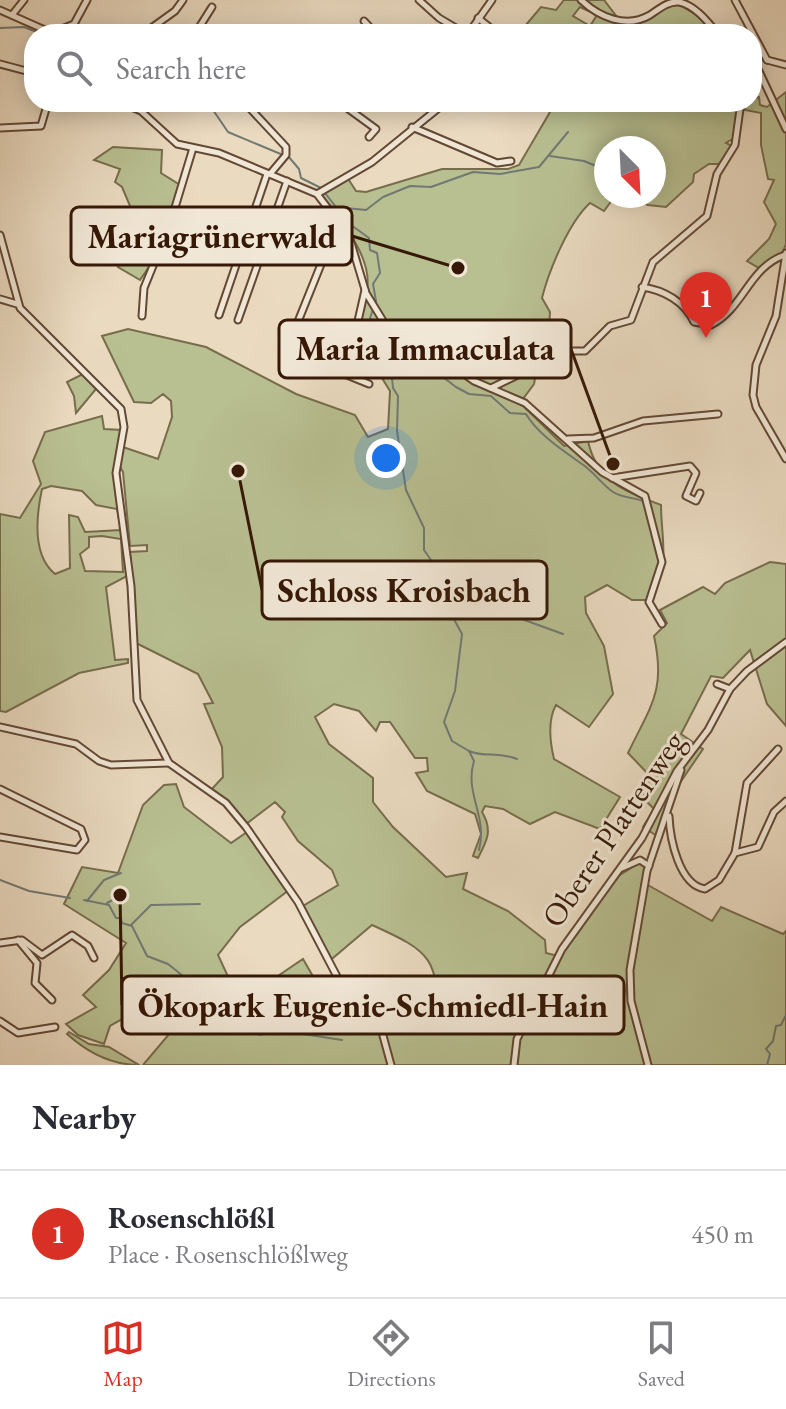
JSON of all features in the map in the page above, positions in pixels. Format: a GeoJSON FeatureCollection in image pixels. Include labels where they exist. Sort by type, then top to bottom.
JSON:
{"type":"FeatureCollection","features":[{"type":"Feature","properties":{"kind":"street"},"geometry":{"type":"LineString","coordinates":[[12,15],[24,0]]}},
{"type":"Feature","properties":{"kind":"street"},"geometry":{"type":"LineString","coordinates":[[74,24],[87,0]]}},
{"type":"Feature","properties":{"kind":"street"},"geometry":{"type":"LineString","coordinates":[[157,24],[175,11],[183,0]]}},
{"type":"Feature","properties":{"kind":"street"},"geometry":{"type":"LineString","coordinates":[[419,0],[449,24]]}},
{"type":"Feature","properties":{"kind":"street"},"geometry":{"type":"LineString","coordinates":[[474,24],[492,0]]}},
{"type":"Feature","properties":{"kind":"street"},"geometry":{"type":"LineString","coordinates":[[581,0],[600,15],[627,21],[642,19],[670,3],[681,2],[708,24]]}},
{"type":"Feature","properties":{"kind":"street"},"geometry":{"type":"LineString","coordinates":[[735,0],[748,24]]}},
{"type":"Feature","properties":{"kind":"street"},"geometry":{"type":"LineString","coordinates":[[201,24],[212,7]]}},
{"type":"Feature","properties":{"kind":"street"},"geometry":{"type":"LineString","coordinates":[[0,10],[32,24]]}},
{"type":"Feature","properties":{"kind":"street"},"geometry":{"type":"LineString","coordinates":[[478,18],[486,24]]}},
{"type":"Feature","properties":{"kind":"street"},"geometry":{"type":"LineString","coordinates":[[364,21],[367,24]]}},
{"type":"Feature","properties":{"kind":"street"},"geometry":{"type":"LineString","coordinates":[[762,51],[767,60],[786,65]]}},
{"type":"Feature","properties":{"kind":"street"},"geometry":{"type":"LineString","coordinates":[[762,64],[767,60]]}},
{"type":"Feature","properties":{"kind":"street"},"geometry":{"type":"LineString","coordinates":[[0,64],[24,70]]}},
{"type":"Feature","properties":{"kind":"street"},"geometry":{"type":"LineString","coordinates":[[762,83],[786,129]]}},
{"type":"Feature","properties":{"kind":"street"},"geometry":{"type":"LineString","coordinates":[[0,128],[41,126],[45,112]]}},
{"type":"Feature","properties":{"kind":"street"},"geometry":{"type":"LineString","coordinates":[[142,112],[173,142],[219,153],[268,174],[320,191],[353,244],[365,289],[375,311],[395,335],[426,347],[474,381],[539,413],[611,479],[647,499],[662,562],[649,602],[662,624]]}},
{"type":"Feature","properties":{"kind":"street"},"geometry":{"type":"LineString","coordinates":[[219,315],[268,174],[286,155],[286,147],[253,112]]}},
{"type":"Feature","properties":{"kind":"street"},"geometry":{"type":"LineString","coordinates":[[350,112],[376,129],[369,137]]}},
{"type":"Feature","properties":{"kind":"street"},"geometry":{"type":"LineString","coordinates":[[320,191],[372,162],[432,112]]}},
{"type":"Feature","properties":{"kind":"street"},"geometry":{"type":"LineString","coordinates":[[491,388],[520,374],[522,348],[528,341],[571,352],[589,349],[610,326],[631,320],[653,262],[707,216],[717,174],[735,145],[740,112]]}},
{"type":"Feature","properties":{"kind":"street"},"geometry":{"type":"LineString","coordinates":[[412,126],[497,163],[511,161]]}},
{"type":"Feature","properties":{"kind":"street"},"geometry":{"type":"LineString","coordinates":[[142,316],[144,288],[170,224],[193,148]]}},
{"type":"Feature","properties":{"kind":"street"},"geometry":{"type":"LineString","coordinates":[[238,320],[287,181]]}},
{"type":"Feature","properties":{"kind":"street"},"geometry":{"type":"LineString","coordinates":[[338,221],[293,334],[292,345],[300,355],[369,384]]}},
{"type":"Feature","properties":{"kind":"street"},"geometry":{"type":"LineString","coordinates":[[0,235],[18,304],[121,409],[124,427],[116,473],[131,586],[134,687],[169,763],[226,803],[246,827],[298,902],[343,988],[379,1021],[391,1065]]}},
{"type":"Feature","properties":{"kind":"street"},"geometry":{"type":"LineString","coordinates":[[642,287],[666,294],[686,308],[694,322],[711,325],[737,306],[764,267],[786,254]]}},
{"type":"Feature","properties":{"kind":"street"},"geometry":{"type":"LineString","coordinates":[[786,254],[776,316],[756,365],[753,395],[758,411],[786,459]]}},
{"type":"Feature","properties":{"kind":"street"},"geometry":{"type":"LineString","coordinates":[[346,374],[360,296],[365,289]]}},
{"type":"Feature","properties":{"kind":"street"},"geometry":{"type":"LineString","coordinates":[[0,299],[18,304]]}},
{"type":"Feature","properties":{"kind":"street"},"geometry":{"type":"LineString","coordinates":[[567,439],[594,438],[643,421],[718,414]]}},
{"type":"Feature","properties":{"kind":"street"},"geometry":{"type":"LineString","coordinates":[[611,479],[690,466],[696,473],[686,496],[696,501],[700,493]]}},
{"type":"Feature","properties":{"kind":"street","name":"Oberer Plattenweg"},"geometry":{"type":"LineString","coordinates":[[514,1065],[517,1039],[562,949],[642,838],[682,765],[708,730],[730,689],[747,671],[786,642]]}},
{"type":"Feature","properties":{"kind":"street"},"geometry":{"type":"LineString","coordinates":[[717,684],[730,689]]}},
{"type":"Feature","properties":{"kind":"street"},"geometry":{"type":"LineString","coordinates":[[0,727],[76,744],[111,765],[169,763]]}},
{"type":"Feature","properties":{"kind":"street"},"geometry":{"type":"LineString","coordinates":[[669,812],[673,844],[696,887],[712,887],[735,853],[747,783],[778,749]]}},
{"type":"Feature","properties":{"kind":"street"},"geometry":{"type":"LineString","coordinates":[[648,1065],[629,981],[649,866],[682,765]]}},
{"type":"Feature","properties":{"kind":"street"},"geometry":{"type":"LineString","coordinates":[[0,789],[81,829],[85,840],[77,850],[0,837]]}},
{"type":"Feature","properties":{"kind":"street"},"geometry":{"type":"LineString","coordinates":[[735,853],[758,847],[774,812],[786,801]]}},
{"type":"Feature","properties":{"kind":"street"},"geometry":{"type":"LineString","coordinates":[[618,871],[640,860],[649,866]]}},
{"type":"Feature","properties":{"kind":"street"},"geometry":{"type":"LineString","coordinates":[[0,943],[17,939],[42,955],[72,935],[88,946],[94,958]]}},
{"type":"Feature","properties":{"kind":"street"},"geometry":{"type":"LineString","coordinates":[[17,939],[37,963],[35,983],[52,1000]]}},
{"type":"Feature","properties":{"kind":"street"},"geometry":{"type":"LineString","coordinates":[[0,1021],[18,1033],[55,1027]]}},
{"type":"Feature","properties":{"kind":"green space"},"geometry":{"type":"Polygon","coordinates":[[[564,0],[604,0],[617,17],[600,15],[624,23],[641,20],[678,4],[706,24],[591,24],[597,15],[580,7],[573,16],[587,24],[527,24],[541,7],[556,10],[564,0]]]}},
{"type":"Feature","properties":{"kind":"green space"},"geometry":{"type":"Polygon","coordinates":[[[786,92],[786,244],[782,254],[759,268],[747,261],[769,239],[776,224],[764,202],[774,180],[768,179],[761,145],[761,113],[756,112],[762,112],[762,106],[767,107],[786,92]]]}},
{"type":"Feature","properties":{"kind":"green space"},"geometry":{"type":"Polygon","coordinates":[[[550,112],[738,112],[734,138],[726,143],[732,146],[719,164],[709,164],[694,174],[693,182],[666,207],[666,136],[594,136],[594,205],[590,203],[582,211],[561,247],[550,274],[542,298],[550,312],[549,328],[530,320],[551,345],[540,353],[534,384],[520,403],[564,446],[588,441],[598,466],[614,483],[661,505],[663,566],[648,600],[632,600],[607,585],[585,597],[586,613],[604,646],[613,694],[589,727],[556,705],[550,725],[554,759],[620,797],[600,829],[555,812],[530,824],[503,809],[485,806],[482,812],[488,835],[478,858],[473,856],[481,834],[475,814],[427,791],[416,773],[428,771],[427,758],[415,758],[390,722],[380,722],[376,731],[359,711],[334,704],[315,717],[329,744],[373,778],[373,802],[393,827],[446,877],[467,873],[463,889],[508,911],[545,940],[546,953],[558,956],[564,950],[612,880],[639,863],[645,866],[626,991],[646,1065],[143,1065],[181,1020],[131,1014],[110,1026],[104,1044],[78,1035],[66,1024],[96,1007],[83,995],[109,970],[126,943],[64,904],[82,867],[118,873],[143,805],[164,785],[176,784],[184,807],[231,843],[247,832],[226,803],[209,792],[223,777],[222,747],[204,704],[213,703],[198,674],[136,643],[130,552],[147,551],[147,545],[130,546],[123,472],[117,461],[114,467],[129,575],[106,587],[115,660],[128,659],[128,663],[79,673],[6,712],[0,711],[0,514],[20,518],[41,484],[33,461],[45,432],[102,416],[104,429],[122,430],[120,446],[158,459],[172,417],[171,401],[163,394],[151,403],[134,402],[102,336],[128,329],[206,347],[296,394],[355,415],[368,437],[388,429],[390,391],[377,370],[380,352],[366,322],[357,320],[367,289],[365,264],[352,238],[320,193],[347,177],[356,191],[366,192],[442,169],[508,169],[519,165],[550,112]],[[51,486],[42,489],[38,511],[39,546],[42,557],[55,574],[70,568],[69,515],[78,517],[85,532],[121,530],[117,509],[96,505],[82,491],[51,486]],[[89,537],[89,547],[80,554],[85,571],[123,572],[121,539],[89,537]],[[275,802],[245,825],[289,890],[240,927],[218,955],[236,994],[258,1003],[274,999],[272,980],[303,959],[326,999],[351,1001],[387,1032],[436,1027],[433,972],[420,951],[408,943],[372,925],[327,963],[303,906],[338,885],[332,870],[298,841],[282,817],[285,812],[275,802]]]}},
{"type":"Feature","properties":{"kind":"green space"},"geometry":{"type":"Polygon","coordinates":[[[113,147],[162,150],[161,173],[180,185],[151,264],[140,280],[118,267],[136,220],[122,187],[115,182],[120,169],[94,160],[113,147]]]}},
{"type":"Feature","properties":{"kind":"green space"},"geometry":{"type":"Polygon","coordinates":[[[83,374],[96,389],[76,413],[74,396],[67,382],[83,374]]]}},
{"type":"Feature","properties":{"kind":"green space"},"geometry":{"type":"Polygon","coordinates":[[[770,562],[786,564],[786,726],[767,704],[750,650],[723,678],[711,676],[681,734],[703,749],[669,799],[657,836],[643,827],[654,809],[642,797],[651,777],[628,753],[657,685],[654,636],[667,623],[660,610],[703,587],[715,594],[725,583],[770,562]]]}},
{"type":"Feature","properties":{"kind":"green space"},"geometry":{"type":"Polygon","coordinates":[[[646,884],[712,921],[721,907],[783,934],[786,931],[786,1065],[650,1065],[633,1003],[631,976],[646,884]]]}},
{"type":"Feature","properties":{"kind":"green space"},"geometry":{"type":"Polygon","coordinates":[[[69,1032],[89,1044],[109,1047],[139,1065],[119,1063],[91,1052],[67,1034],[69,1032]]]}},
{"type":"Feature","properties":{"kind":"waterway"},"geometry":{"type":"LineString","coordinates":[[0,28],[24,27]]}},
{"type":"Feature","properties":{"kind":"waterway"},"geometry":{"type":"LineString","coordinates":[[214,112],[228,132],[283,155]]}},
{"type":"Feature","properties":{"kind":"waterway"},"geometry":{"type":"LineString","coordinates":[[325,193],[336,207],[366,210],[383,197],[410,186],[431,187],[473,172],[500,174],[539,167],[568,132]]}},
{"type":"Feature","properties":{"kind":"waterway"},"geometry":{"type":"LineString","coordinates":[[288,156],[299,169],[301,178],[321,188]]}},
{"type":"Feature","properties":{"kind":"waterway"},"geometry":{"type":"LineString","coordinates":[[550,156],[594,165]]}},
{"type":"Feature","properties":{"kind":"waterway"},"geometry":{"type":"LineString","coordinates":[[350,209],[351,225],[369,238],[370,250],[377,253],[380,273],[373,284],[376,301],[370,318],[386,342],[413,354],[469,394],[491,396],[510,413],[526,414],[546,437],[613,492],[643,501]]}},
{"type":"Feature","properties":{"kind":"waterway"},"geometry":{"type":"LineString","coordinates":[[394,344],[390,359],[393,388],[398,396],[397,431],[406,490],[424,528],[424,550],[438,570],[444,601],[462,634],[455,691],[444,722],[452,741],[469,751],[474,761],[472,784],[481,827],[479,850]]}},
{"type":"Feature","properties":{"kind":"waterway"},"geometry":{"type":"LineString","coordinates":[[440,572],[475,609],[519,618],[563,634]]}},
{"type":"Feature","properties":{"kind":"waterway"},"geometry":{"type":"LineString","coordinates":[[469,751],[517,759]]}},
{"type":"Feature","properties":{"kind":"waterway"},"geometry":{"type":"LineString","coordinates":[[87,901],[104,880],[121,873]]}},
{"type":"Feature","properties":{"kind":"waterway"},"geometry":{"type":"LineString","coordinates":[[0,880],[29,891],[70,898]]}},
{"type":"Feature","properties":{"kind":"waterway"},"geometry":{"type":"LineString","coordinates":[[107,903],[122,895]]}},
{"type":"Feature","properties":{"kind":"waterway"},"geometry":{"type":"LineString","coordinates":[[84,900],[109,905],[116,918],[132,926],[147,956],[168,964],[193,984],[218,989],[233,1017],[260,1035],[277,1030],[342,1040]]}},
{"type":"Feature","properties":{"kind":"waterway"},"geometry":{"type":"LineString","coordinates":[[131,925],[151,905],[200,904]]}},
{"type":"Feature","properties":{"kind":"waterway"},"geometry":{"type":"LineString","coordinates":[[767,1065],[770,1054],[766,1049],[773,1041],[776,1026],[781,1025],[786,1015]]}},
{"type":"Feature","properties":{"kind":"place","name":"Mariagrünerwald"},"geometry":{"type":"Point","coordinates":[458,268]}},
{"type":"Feature","properties":{"kind":"place","name":"Rosenschlößl"},"geometry":{"type":"Point","coordinates":[706,338]}},
{"type":"Feature","properties":{"kind":"place","name":"Maria Immaculata"},"geometry":{"type":"Point","coordinates":[613,464]}},
{"type":"Feature","properties":{"kind":"place","name":"Schloss Kroisbach"},"geometry":{"type":"Point","coordinates":[238,471]}},
{"type":"Feature","properties":{"kind":"place","name":"Ökopark Eugenie-Schmiedl-Hain"},"geometry":{"type":"Point","coordinates":[120,895]}}]}
